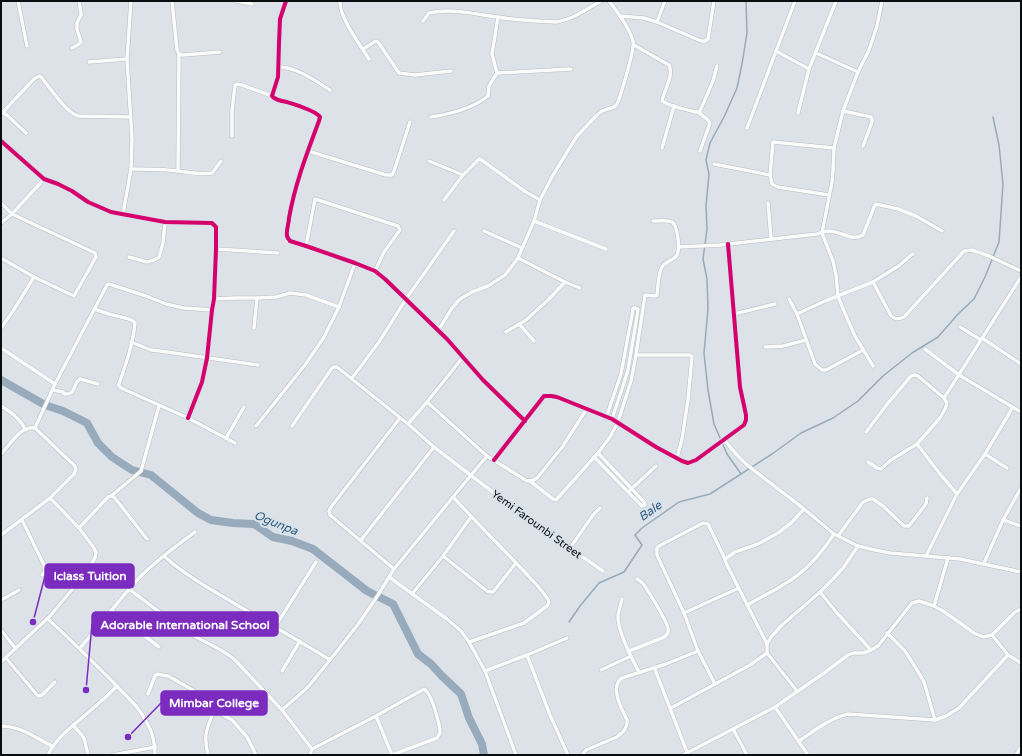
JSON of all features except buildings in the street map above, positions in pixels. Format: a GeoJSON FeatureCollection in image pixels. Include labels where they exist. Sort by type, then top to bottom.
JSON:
{"type":"FeatureCollection","features":[{"type":"Feature","properties":{"kind":"street"},"geometry":{"type":"LineString","coordinates":[[18,1],[27,46]]}},
{"type":"Feature","properties":{"kind":"street"},"geometry":{"type":"LineString","coordinates":[[72,48],[80,42],[77,29],[77,23],[81,15],[79,1]]}},
{"type":"Feature","properties":{"kind":"street"},"geometry":{"type":"LineString","coordinates":[[123,214],[131,169],[132,139],[127,59],[132,1]]}},
{"type":"Feature","properties":{"kind":"street"},"geometry":{"type":"LineString","coordinates":[[172,1],[179,54],[178,171]]}},
{"type":"Feature","properties":{"kind":"street"},"geometry":{"type":"LineString","coordinates":[[236,1],[252,4]]}},
{"type":"Feature","properties":{"kind":"street"},"geometry":{"type":"LineString","coordinates":[[272,96],[277,83],[279,67],[280,19],[286,1]]}},
{"type":"Feature","properties":{"kind":"street"},"geometry":{"type":"LineString","coordinates":[[340,1],[343,16],[369,59]]}},
{"type":"Feature","properties":{"kind":"street"},"geometry":{"type":"LineString","coordinates":[[423,21],[429,13],[444,11],[464,12],[498,18],[547,22],[564,21],[601,1]]}},
{"type":"Feature","properties":{"kind":"street"},"geometry":{"type":"LineString","coordinates":[[438,331],[452,308],[460,299],[472,292],[488,286],[505,275],[518,258],[534,221],[540,200],[557,168],[577,136],[602,111],[618,104],[634,45],[630,33],[609,1]]}},
{"type":"Feature","properties":{"kind":"street"},"geometry":{"type":"LineString","coordinates":[[657,22],[665,1]]}},
{"type":"Feature","properties":{"kind":"street"},"geometry":{"type":"LineString","coordinates":[[620,16],[644,18],[701,41],[705,41],[708,39],[714,1]]}},
{"type":"Feature","properties":{"kind":"street"},"geometry":{"type":"LineString","coordinates":[[747,128],[795,1]]}},
{"type":"Feature","properties":{"kind":"street"},"geometry":{"type":"LineString","coordinates":[[798,114],[809,69],[836,1]]}},
{"type":"Feature","properties":{"kind":"street"},"geometry":{"type":"LineString","coordinates":[[873,366],[855,336],[838,296],[833,261],[822,233],[834,170],[834,148],[843,111],[858,72],[869,50],[877,26],[882,1]]}},
{"type":"Feature","properties":{"kind":"street"},"geometry":{"type":"LineString","coordinates":[[431,117],[453,113],[482,102],[488,96],[489,86],[497,73],[492,54],[498,18]]}},
{"type":"Feature","properties":{"kind":"street"},"geometry":{"type":"LineString","coordinates":[[363,49],[375,42],[378,42],[399,73],[415,75],[451,71]]}},
{"type":"Feature","properties":{"kind":"street"},"geometry":{"type":"LineString","coordinates":[[634,45],[671,68],[671,75],[662,101],[664,103],[698,112],[707,118],[710,124],[700,151]]}},
{"type":"Feature","properties":{"kind":"street"},"geometry":{"type":"LineString","coordinates":[[776,51],[809,69]]}},
{"type":"Feature","properties":{"kind":"street"},"geometry":{"type":"LineString","coordinates":[[179,54],[220,52]]}},
{"type":"Feature","properties":{"kind":"street"},"geometry":{"type":"LineString","coordinates":[[816,52],[858,72]]}},
{"type":"Feature","properties":{"kind":"street"},"geometry":{"type":"LineString","coordinates":[[89,62],[127,59]]}},
{"type":"Feature","properties":{"kind":"street"},"geometry":{"type":"LineString","coordinates":[[698,112],[700,111],[713,81],[717,66]]}},
{"type":"Feature","properties":{"kind":"street"},"geometry":{"type":"LineString","coordinates":[[279,67],[300,72],[330,90]]}},
{"type":"Feature","properties":{"kind":"street"},"geometry":{"type":"LineString","coordinates":[[497,73],[571,69]]}},
{"type":"Feature","properties":{"kind":"street"},"geometry":{"type":"LineString","coordinates":[[26,133],[8,116],[2,113],[34,79],[39,76],[73,114],[78,116],[130,117]]}},
{"type":"Feature","properties":{"kind":"street"},"geometry":{"type":"LineString","coordinates":[[232,136],[232,107],[235,85],[237,84],[317,113],[320,117],[319,121],[293,200],[287,234],[290,241],[375,271],[447,339],[483,380],[525,421]]}},
{"type":"Feature","properties":{"kind":"street"},"geometry":{"type":"LineString","coordinates":[[662,148],[674,106]]}},
{"type":"Feature","properties":{"kind":"street"},"geometry":{"type":"LineString","coordinates":[[843,111],[871,117],[872,122],[863,146]]}},
{"type":"Feature","properties":{"kind":"street"},"geometry":{"type":"LineString","coordinates":[[308,151],[386,175],[392,175],[410,122]]}},
{"type":"Feature","properties":{"kind":"street"},"geometry":{"type":"LineString","coordinates":[[1,141],[44,179],[58,184],[97,206],[111,212],[165,222],[212,223],[216,227],[214,300],[207,358],[202,382],[188,418]]}},
{"type":"Feature","properties":{"kind":"street"},"geometry":{"type":"LineString","coordinates":[[829,195],[778,187],[772,184],[770,175],[774,142],[834,148]]}},
{"type":"Feature","properties":{"kind":"street"},"geometry":{"type":"LineString","coordinates":[[444,200],[463,175],[480,159],[540,200]]}},
{"type":"Feature","properties":{"kind":"street"},"geometry":{"type":"LineString","coordinates":[[131,169],[212,173],[221,161]]}},
{"type":"Feature","properties":{"kind":"street"},"geometry":{"type":"LineString","coordinates":[[429,161],[463,175]]}},
{"type":"Feature","properties":{"kind":"street"},"geometry":{"type":"LineString","coordinates":[[714,164],[770,175]]}},
{"type":"Feature","properties":{"kind":"street"},"geometry":{"type":"LineString","coordinates":[[1,223],[12,214],[44,179]]}},
{"type":"Feature","properties":{"kind":"street"},"geometry":{"type":"LineString","coordinates":[[306,246],[315,200],[398,226],[400,230],[384,252],[375,271]]}},
{"type":"Feature","properties":{"kind":"street"},"geometry":{"type":"LineString","coordinates":[[1,203],[12,214],[95,253],[94,260],[74,296],[34,277],[1,258]]}},
{"type":"Feature","properties":{"kind":"street"},"geometry":{"type":"LineString","coordinates":[[768,203],[772,238]]}},
{"type":"Feature","properties":{"kind":"street"},"geometry":{"type":"LineString","coordinates":[[679,247],[728,244],[822,233],[825,231],[852,237],[861,237],[876,204],[898,209],[916,216],[942,231]]}},
{"type":"Feature","properties":{"kind":"street"},"geometry":{"type":"LineString","coordinates":[[534,221],[606,249]]}},
{"type":"Feature","properties":{"kind":"street"},"geometry":{"type":"LineString","coordinates":[[427,402],[487,456],[525,480],[530,481],[556,500],[598,454],[618,422],[631,381],[645,295],[657,295],[662,266],[676,255],[679,247],[676,225],[666,221],[653,222]]}},
{"type":"Feature","properties":{"kind":"street"},"geometry":{"type":"LineString","coordinates":[[129,257],[144,261],[157,259],[163,243],[165,222]]}},
{"type":"Feature","properties":{"kind":"street"},"geometry":{"type":"LineString","coordinates":[[352,378],[379,342],[406,299],[454,231]]}},
{"type":"Feature","properties":{"kind":"street"},"geometry":{"type":"LineString","coordinates":[[484,232],[522,248]]}},
{"type":"Feature","properties":{"kind":"street"},"geometry":{"type":"LineString","coordinates":[[494,460],[544,396],[557,397],[606,418],[612,419],[656,447],[688,463],[696,460],[744,425],[746,415],[740,387],[728,244]]}},
{"type":"Feature","properties":{"kind":"street"},"geometry":{"type":"LineString","coordinates":[[216,249],[278,253]]}},
{"type":"Feature","properties":{"kind":"street"},"geometry":{"type":"LineString","coordinates":[[873,282],[891,316],[894,319],[899,319],[904,317],[964,251],[972,250],[1021,271]]}},
{"type":"Feature","properties":{"kind":"street"},"geometry":{"type":"LineString","coordinates":[[797,314],[825,300],[873,282],[900,265],[913,254]]}},
{"type":"Feature","properties":{"kind":"street"},"geometry":{"type":"LineString","coordinates":[[518,258],[580,288]]}},
{"type":"Feature","properties":{"kind":"street"},"geometry":{"type":"LineString","coordinates":[[256,426],[305,365],[324,337],[340,307],[355,263]]}},
{"type":"Feature","properties":{"kind":"street"},"geometry":{"type":"LineString","coordinates":[[1,328],[34,277]]}},
{"type":"Feature","properties":{"kind":"street"},"geometry":{"type":"LineString","coordinates":[[944,398],[1021,277]]}},
{"type":"Feature","properties":{"kind":"street"},"geometry":{"type":"LineString","coordinates":[[506,332],[526,320],[565,282]]}},
{"type":"Feature","properties":{"kind":"street"},"geometry":{"type":"LineString","coordinates":[[35,428],[55,384],[94,309],[109,284],[166,304],[184,308],[212,310]]}},
{"type":"Feature","properties":{"kind":"street"},"geometry":{"type":"LineString","coordinates":[[214,300],[276,297],[290,293],[306,295],[340,307]]}},
{"type":"Feature","properties":{"kind":"street"},"geometry":{"type":"LineString","coordinates":[[254,328],[257,298]]}},
{"type":"Feature","properties":{"kind":"street"},"geometry":{"type":"LineString","coordinates":[[789,299],[797,314],[816,364],[822,370],[826,370],[863,350]]}},
{"type":"Feature","properties":{"kind":"street"},"geometry":{"type":"LineString","coordinates":[[734,314],[775,304]]}},
{"type":"Feature","properties":{"kind":"street"},"geometry":{"type":"LineString","coordinates":[[606,418],[621,374],[633,308],[637,308],[628,370],[612,419]]}},
{"type":"Feature","properties":{"kind":"street"},"geometry":{"type":"LineString","coordinates":[[94,309],[129,319],[135,324],[119,386],[121,388],[188,418],[235,443]]}},
{"type":"Feature","properties":{"kind":"street"},"geometry":{"type":"LineString","coordinates":[[519,324],[534,342]]}},
{"type":"Feature","properties":{"kind":"street"},"geometry":{"type":"LineString","coordinates":[[960,327],[1021,364]]}},
{"type":"Feature","properties":{"kind":"street"},"geometry":{"type":"LineString","coordinates":[[765,347],[783,346],[806,340]]}},
{"type":"Feature","properties":{"kind":"street"},"geometry":{"type":"LineString","coordinates":[[131,342],[151,350],[258,365]]}},
{"type":"Feature","properties":{"kind":"street"},"geometry":{"type":"LineString","coordinates":[[1,348],[55,384]]}},
{"type":"Feature","properties":{"kind":"street"},"geometry":{"type":"LineString","coordinates":[[925,350],[959,375],[1021,412]]}},
{"type":"Feature","properties":{"kind":"street"},"geometry":{"type":"LineString","coordinates":[[636,355],[692,356],[688,400],[682,439],[677,458]]}},
{"type":"Feature","properties":{"kind":"street"},"geometry":{"type":"LineString","coordinates":[[408,424],[463,357]]}},
{"type":"Feature","properties":{"kind":"street","name":"Yemi Farounbi Street"},"geometry":{"type":"LineString","coordinates":[[292,426],[332,368],[337,368],[352,378],[434,447],[548,533],[603,571]]}},
{"type":"Feature","properties":{"kind":"street"},"geometry":{"type":"LineString","coordinates":[[866,432],[911,376],[918,376],[944,398],[946,403],[940,418],[917,444],[891,460],[881,469],[868,462]]}},
{"type":"Feature","properties":{"kind":"street"},"geometry":{"type":"LineString","coordinates":[[52,390],[69,394],[72,392],[80,379],[98,384]]}},
{"type":"Feature","properties":{"kind":"street"},"geometry":{"type":"LineString","coordinates":[[1,406],[9,410],[22,422],[25,429]]}},
{"type":"Feature","properties":{"kind":"street"},"geometry":{"type":"LineString","coordinates":[[79,528],[108,497],[139,472],[159,406]]}},
{"type":"Feature","properties":{"kind":"street"},"geometry":{"type":"LineString","coordinates":[[226,438],[244,407]]}},
{"type":"Feature","properties":{"kind":"street"},"geometry":{"type":"LineString","coordinates":[[926,556],[957,494],[985,454],[1013,407]]}},
{"type":"Feature","properties":{"kind":"street"},"geometry":{"type":"LineString","coordinates":[[530,481],[536,478],[563,446],[586,410]]}},
{"type":"Feature","properties":{"kind":"street"},"geometry":{"type":"LineString","coordinates":[[394,569],[330,515],[329,511],[400,418]]}},
{"type":"Feature","properties":{"kind":"street"},"geometry":{"type":"LineString","coordinates":[[1,454],[14,438],[25,429],[32,427],[35,428],[74,465],[76,469],[74,474],[50,498],[1,536]]}},
{"type":"Feature","properties":{"kind":"street"},"geometry":{"type":"LineString","coordinates":[[723,441],[746,464],[836,535],[858,546],[890,553],[960,559],[1021,572]]}},
{"type":"Feature","properties":{"kind":"street"},"geometry":{"type":"LineString","coordinates":[[917,444],[957,494]]}},
{"type":"Feature","properties":{"kind":"street"},"geometry":{"type":"LineString","coordinates":[[360,540],[434,447]]}},
{"type":"Feature","properties":{"kind":"street"},"geometry":{"type":"LineString","coordinates":[[594,457],[630,490],[644,502],[644,506],[641,505],[630,490],[598,454]]}},
{"type":"Feature","properties":{"kind":"street"},"geometry":{"type":"LineString","coordinates":[[985,454],[1007,468]]}},
{"type":"Feature","properties":{"kind":"street"},"geometry":{"type":"LineString","coordinates":[[282,710],[308,687],[330,660],[377,596],[394,569],[487,456]]}},
{"type":"Feature","properties":{"kind":"street"},"geometry":{"type":"LineString","coordinates":[[630,490],[656,466]]}},
{"type":"Feature","properties":{"kind":"street"},"geometry":{"type":"LineString","coordinates":[[984,563],[1003,520],[1021,488]]}},
{"type":"Feature","properties":{"kind":"street"},"geometry":{"type":"LineString","coordinates":[[111,496],[114,497],[147,539]]}},
{"type":"Feature","properties":{"kind":"street"},"geometry":{"type":"LineString","coordinates":[[453,497],[516,563],[548,599],[549,603],[524,622],[470,642]]}},
{"type":"Feature","properties":{"kind":"street"},"geometry":{"type":"LineString","coordinates":[[1,662],[48,619],[86,573],[95,558],[96,553],[94,548],[79,528],[50,498]]}},
{"type":"Feature","properties":{"kind":"street"},"geometry":{"type":"LineString","coordinates":[[748,605],[784,585],[795,577],[815,559],[866,500],[873,499],[883,506],[904,526],[909,526],[926,504],[927,498]]}},
{"type":"Feature","properties":{"kind":"street"},"geometry":{"type":"LineString","coordinates":[[570,548],[593,515],[600,508]]}},
{"type":"Feature","properties":{"kind":"street"},"geometry":{"type":"LineString","coordinates":[[725,559],[735,552],[758,544],[778,533],[792,523],[804,509]]}},
{"type":"Feature","properties":{"kind":"street"},"geometry":{"type":"LineString","coordinates":[[412,594],[443,556],[471,517]]}},
{"type":"Feature","properties":{"kind":"street"},"geometry":{"type":"LineString","coordinates":[[22,520],[44,565],[45,571],[42,575]]}},
{"type":"Feature","properties":{"kind":"street"},"geometry":{"type":"LineString","coordinates":[[1003,520],[1021,526]]}},
{"type":"Feature","properties":{"kind":"street"},"geometry":{"type":"LineString","coordinates":[[714,684],[698,652],[684,613],[657,555],[657,548],[659,546],[705,523],[708,524],[767,644],[767,653],[797,691]]}},
{"type":"Feature","properties":{"kind":"street"},"geometry":{"type":"LineString","coordinates":[[80,648],[142,575],[195,532]]}},
{"type":"Feature","properties":{"kind":"street"},"geometry":{"type":"LineString","coordinates":[[767,644],[782,625],[820,592],[843,568],[858,546]]}},
{"type":"Feature","properties":{"kind":"street"},"geometry":{"type":"LineString","coordinates":[[164,556],[179,570],[330,660]]}},
{"type":"Feature","properties":{"kind":"street"},"geometry":{"type":"LineString","coordinates":[[443,556],[490,592],[493,592],[516,563]]}},
{"type":"Feature","properties":{"kind":"street"},"geometry":{"type":"LineString","coordinates":[[934,606],[948,558]]}},
{"type":"Feature","properties":{"kind":"street"},"geometry":{"type":"LineString","coordinates":[[275,627],[316,562]]}},
{"type":"Feature","properties":{"kind":"street"},"geometry":{"type":"LineString","coordinates":[[389,577],[461,631],[470,642],[485,671],[516,755]]}},
{"type":"Feature","properties":{"kind":"street"},"geometry":{"type":"LineString","coordinates":[[629,651],[662,638],[666,636],[668,632],[667,624],[652,598],[644,585],[637,579]]}},
{"type":"Feature","properties":{"kind":"street"},"geometry":{"type":"LineString","coordinates":[[684,613],[739,588]]}},
{"type":"Feature","properties":{"kind":"street"},"geometry":{"type":"LineString","coordinates":[[129,589],[190,633],[226,653],[282,710],[312,749]]}},
{"type":"Feature","properties":{"kind":"street"},"geometry":{"type":"LineString","coordinates":[[1,600],[18,590]]}},
{"type":"Feature","properties":{"kind":"street"},"geometry":{"type":"LineString","coordinates":[[820,592],[871,650]]}},
{"type":"Feature","properties":{"kind":"street"},"geometry":{"type":"LineString","coordinates":[[622,599],[618,614],[619,625],[639,672]]}},
{"type":"Feature","properties":{"kind":"street"},"geometry":{"type":"LineString","coordinates":[[683,755],[775,707],[848,655],[852,653],[863,653],[878,646],[912,602],[919,601],[934,606],[982,637],[992,635],[1015,612],[1021,609]]}},
{"type":"Feature","properties":{"kind":"street"},"geometry":{"type":"LineString","coordinates":[[111,610],[158,648]]}},
{"type":"Feature","properties":{"kind":"street"},"geometry":{"type":"LineString","coordinates":[[48,619],[80,648],[134,703],[146,720],[152,732],[155,755]]}},
{"type":"Feature","properties":{"kind":"street"},"geometry":{"type":"LineString","coordinates":[[1,630],[16,649]]}},
{"type":"Feature","properties":{"kind":"street"},"geometry":{"type":"LineString","coordinates":[[887,634],[905,651],[921,676],[935,720]]}},
{"type":"Feature","properties":{"kind":"street"},"geometry":{"type":"LineString","coordinates":[[992,635],[1008,655],[1021,663]]}},
{"type":"Feature","properties":{"kind":"street"},"geometry":{"type":"LineString","coordinates":[[485,671],[567,638]]}},
{"type":"Feature","properties":{"kind":"street"},"geometry":{"type":"LineString","coordinates":[[282,671],[300,641]]}},
{"type":"Feature","properties":{"kind":"street"},"geometry":{"type":"LineString","coordinates":[[582,755],[586,750],[617,737],[627,726],[627,720],[618,698],[616,686],[619,680],[698,652]]}},
{"type":"Feature","properties":{"kind":"street"},"geometry":{"type":"LineString","coordinates":[[671,708],[750,665],[767,653]]}},
{"type":"Feature","properties":{"kind":"street"},"geometry":{"type":"LineString","coordinates":[[527,655],[550,715],[568,755]]}},
{"type":"Feature","properties":{"kind":"street"},"geometry":{"type":"LineString","coordinates":[[799,741],[839,716],[848,714],[935,720],[946,716],[959,708],[1008,655]]}},
{"type":"Feature","properties":{"kind":"street"},"geometry":{"type":"LineString","coordinates":[[601,670],[631,656]]}},
{"type":"Feature","properties":{"kind":"street"},"geometry":{"type":"LineString","coordinates":[[6,658],[37,695],[42,695],[55,682]]}},
{"type":"Feature","properties":{"kind":"street"},"geometry":{"type":"LineString","coordinates":[[654,667],[687,752]]}},
{"type":"Feature","properties":{"kind":"street"},"geometry":{"type":"LineString","coordinates":[[148,694],[157,674],[168,676],[194,691],[214,710],[232,720],[247,737],[256,755]]}},
{"type":"Feature","properties":{"kind":"street"},"geometry":{"type":"LineString","coordinates":[[48,755],[52,746],[73,725],[117,686]]}},
{"type":"Feature","properties":{"kind":"street"},"geometry":{"type":"LineString","coordinates":[[310,755],[312,749],[426,689],[432,701],[440,733],[437,738],[392,755],[376,716]]}},
{"type":"Feature","properties":{"kind":"street"},"geometry":{"type":"LineString","coordinates":[[775,707],[808,755]]}},
{"type":"Feature","properties":{"kind":"street"},"geometry":{"type":"LineString","coordinates":[[208,755],[205,738],[206,730],[214,710]]}},
{"type":"Feature","properties":{"kind":"street"},"geometry":{"type":"LineString","coordinates":[[73,725],[84,738],[88,755]]}},
{"type":"Feature","properties":{"kind":"street"},"geometry":{"type":"LineString","coordinates":[[1,726],[16,728],[52,746]]}},
{"type":"Feature","properties":{"kind":"street"},"geometry":{"type":"LineString","coordinates":[[733,729],[747,755]]}},
{"type":"Feature","properties":{"kind":"street"},"geometry":{"type":"LineString","coordinates":[[113,755],[155,747]]}},
{"type":"Feature","properties":{"kind":"street"},"geometry":{"type":"LineString","coordinates":[[1016,755],[1021,747]]}},
{"type":"Feature","properties":{"kind":"waterway"},"geometry":{"type":"LineString","coordinates":[[741,474],[727,454],[714,424],[704,353],[708,309],[707,279],[703,259],[707,229],[706,206],[709,174],[706,160],[710,143],[737,88],[747,33],[746,1]]}},
{"type":"Feature","properties":{"kind":"waterway","name":"Bale"},"geometry":{"type":"LineString","coordinates":[[569,622],[599,583],[624,572],[642,545],[635,535],[642,528],[679,502],[710,494],[772,454],[801,433],[833,418],[858,401],[883,376],[912,353],[938,337],[958,314],[974,299],[985,277],[999,242],[1003,184],[999,145],[993,117]]}},
{"type":"Feature","properties":{"kind":"waterway","name":"Ogunpa"},"geometry":{"type":"LineString","coordinates":[[1,380],[45,405],[63,411],[87,423],[98,443],[112,457],[132,470],[151,475],[198,513],[211,520],[254,524],[273,537],[292,541],[313,549],[367,591],[393,604],[418,654],[431,664],[461,694],[469,718],[482,744],[484,755]]}},
{"type":"Feature","properties":{"kind":"cycle path"},"geometry":{"type":"LineString","coordinates":[[286,1],[280,19],[278,77],[272,96],[278,100],[309,110],[320,117],[295,193],[287,229],[288,238],[290,241],[375,271],[447,339],[483,380],[525,421]]}},
{"type":"Feature","properties":{"kind":"cycle path"},"geometry":{"type":"LineString","coordinates":[[1,141],[44,179],[58,184],[72,191],[88,202],[111,212],[165,222],[212,223],[216,227],[214,299],[207,358],[202,382],[188,418]]}},
{"type":"Feature","properties":{"kind":"cycle path"},"geometry":{"type":"LineString","coordinates":[[494,460],[544,396],[557,397],[612,419],[656,447],[688,463],[696,460],[744,425],[746,415],[740,387],[728,244]]}},
{"type":"Feature","properties":{"kind":"place","name":"Iclass Tuition"},"geometry":{"type":"Point","coordinates":[33,622]}},
{"type":"Feature","properties":{"kind":"place","name":"Adorable International School"},"geometry":{"type":"Point","coordinates":[86,690]}},
{"type":"Feature","properties":{"kind":"place","name":"Mimbar College"},"geometry":{"type":"Point","coordinates":[128,737]}}]}
